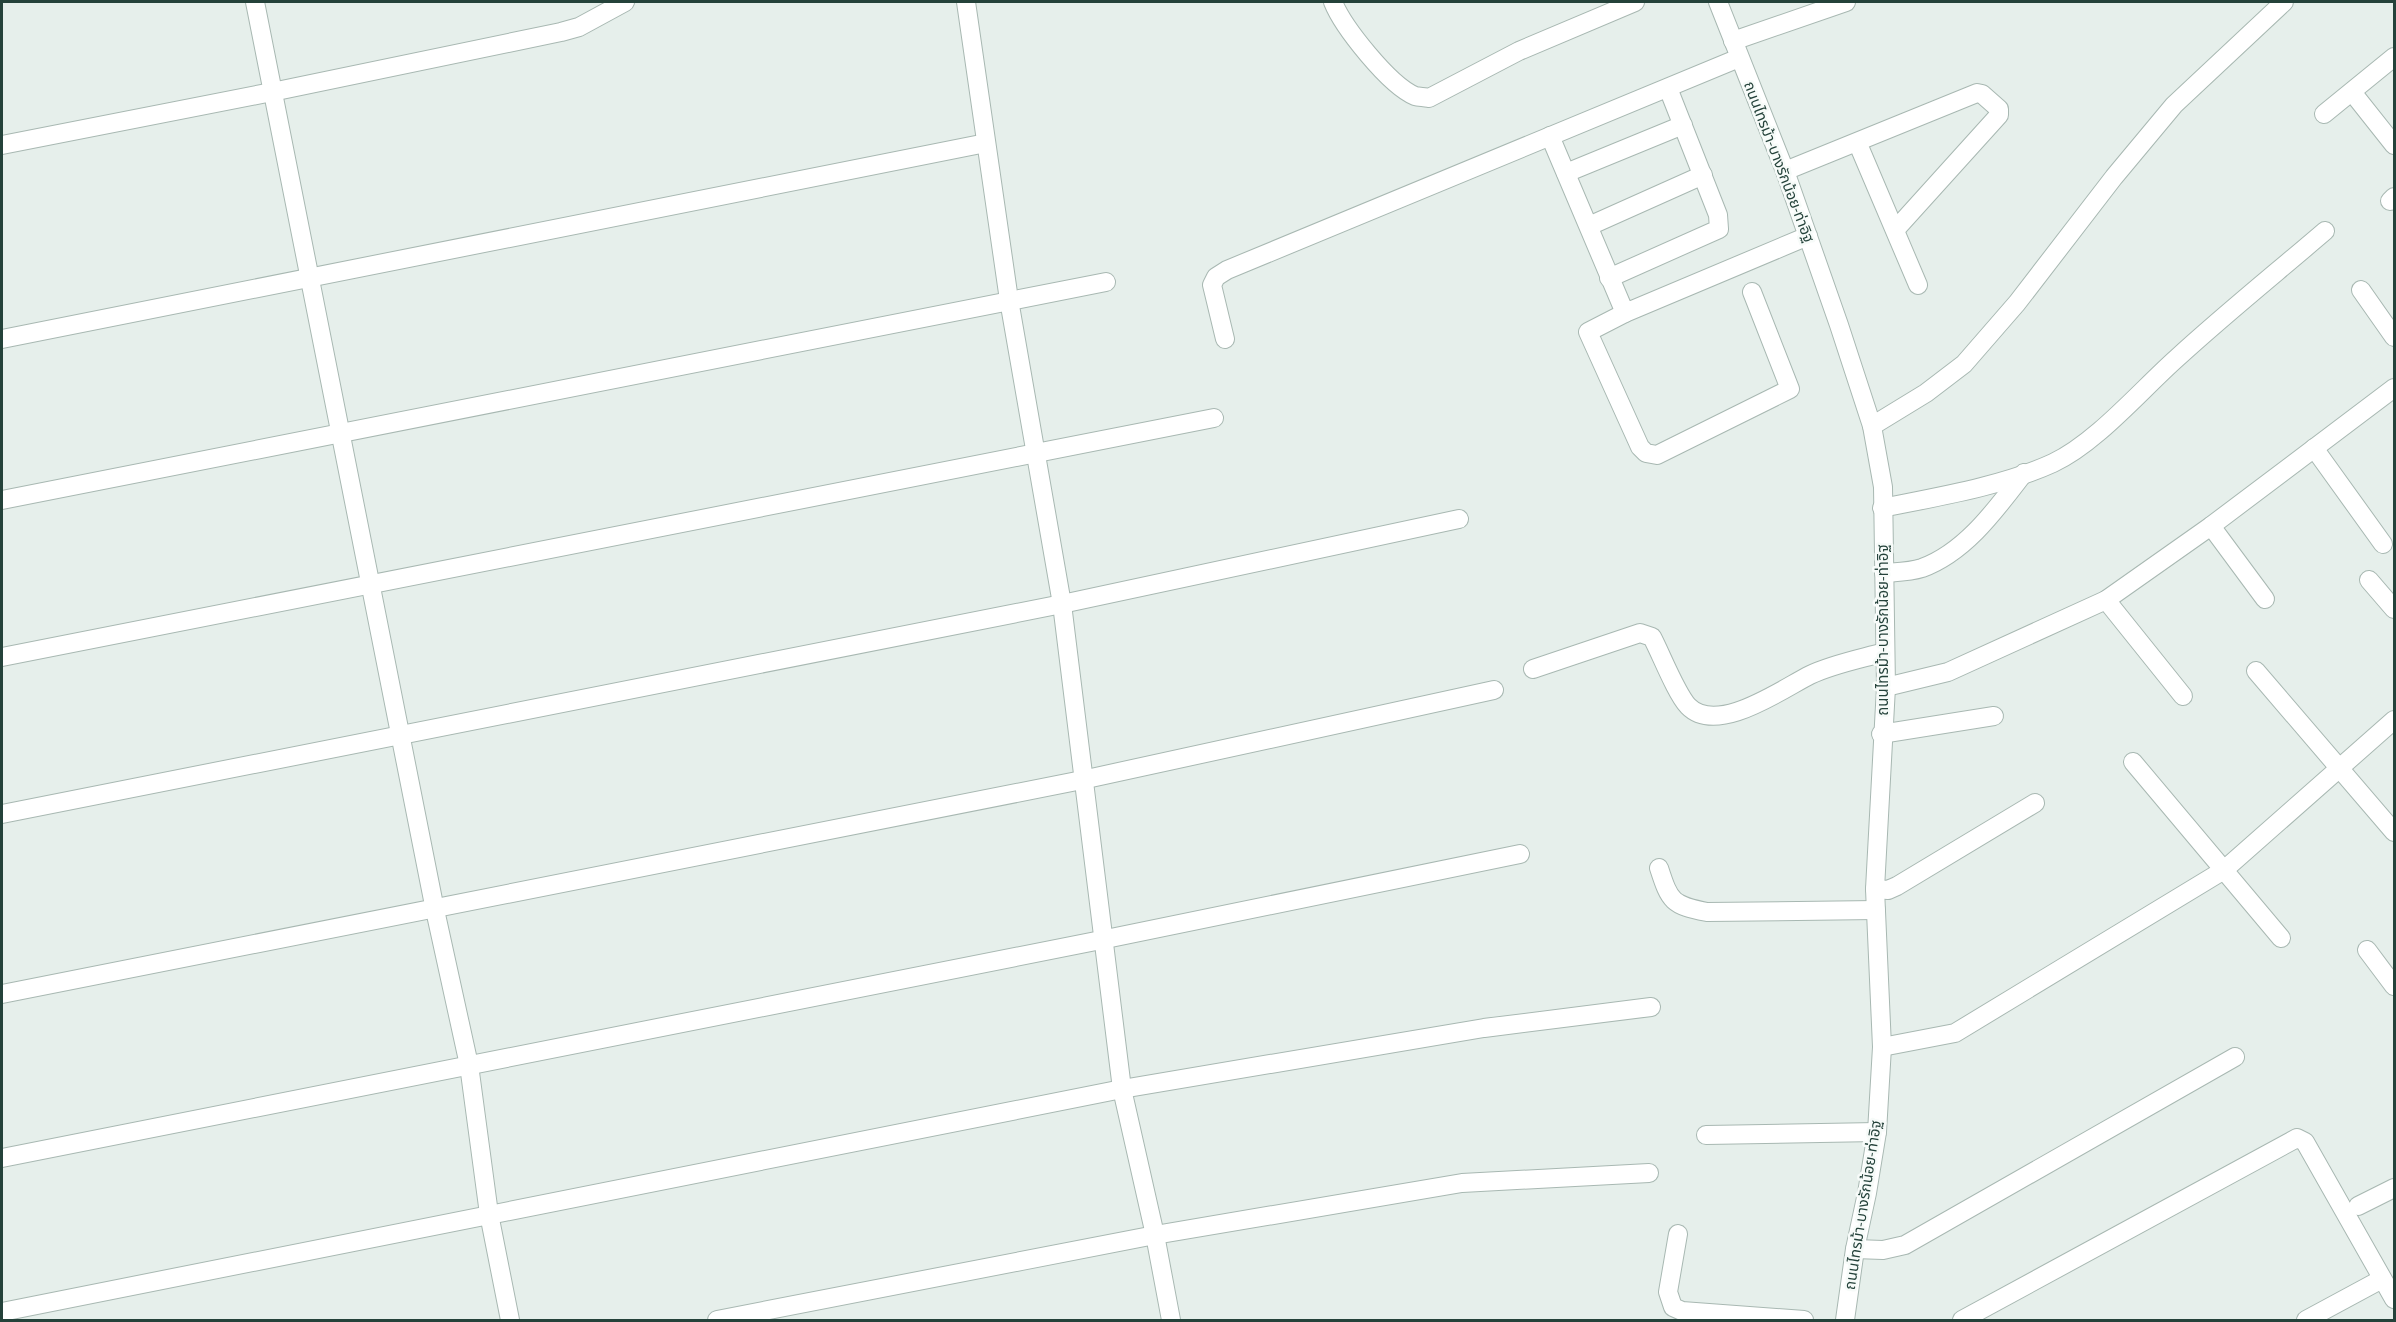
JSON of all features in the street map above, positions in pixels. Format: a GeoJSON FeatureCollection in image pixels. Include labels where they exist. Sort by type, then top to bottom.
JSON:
{"type":"FeatureCollection","features":[{"type":"Feature","properties":{"kind":"street"},"geometry":{"type":"LineString","coordinates":[[255,2],[435,910],[469,1065],[489,1214],[510,1320]]}},
{"type":"Feature","properties":{"kind":"street"},"geometry":{"type":"LineString","coordinates":[[2,145],[272,92],[579,27],[625,2]]}},
{"type":"Feature","properties":{"kind":"street"},"geometry":{"type":"LineString","coordinates":[[966,2],[1009,300],[1062,603],[1101,940],[1122,1089],[1155,1235],[1171,1320]]}},
{"type":"Feature","properties":{"kind":"street"},"geometry":{"type":"LineString","coordinates":[[1333,2],[1363,46],[1395,82],[1415,96],[1429,98],[1519,51],[1629,3]]}},
{"type":"Feature","properties":{"kind":"street","name":"ถนนไทรม้า-บางรักน้อย-ท่าอิฐ"},"geometry":{"type":"LineString","coordinates":[[1718,2],[1785,171],[1808,236],[1872,426],[1883,487],[1886,687],[1881,734],[1875,889],[1882,1047],[1877,1132],[1855,1249],[1845,1320]]}},
{"type":"Feature","properties":{"kind":"street"},"geometry":{"type":"LineString","coordinates":[[1733,41],[1846,2]]}},
{"type":"Feature","properties":{"kind":"street"},"geometry":{"type":"LineString","coordinates":[[1872,426],[1926,393],[1964,363],[2017,303],[2114,177],[2174,105],[2284,2]]}},
{"type":"Feature","properties":{"kind":"street"},"geometry":{"type":"LineString","coordinates":[[2324,114],[2394,57]]}},
{"type":"Feature","properties":{"kind":"street"},"geometry":{"type":"LineString","coordinates":[[1225,339],[1212,285],[1216,277],[1739,58]]}},
{"type":"Feature","properties":{"kind":"street"},"geometry":{"type":"LineString","coordinates":[[1609,278],[1719,229],[1718,215],[1668,88]]}},
{"type":"Feature","properties":{"kind":"street"},"geometry":{"type":"LineString","coordinates":[[2352,92],[2394,145]]}},
{"type":"Feature","properties":{"kind":"street"},"geometry":{"type":"LineString","coordinates":[[1785,171],[1858,144],[1977,93],[1982,94],[2000,111],[1896,229]]}},
{"type":"Feature","properties":{"kind":"street"},"geometry":{"type":"LineString","coordinates":[[1566,173],[1683,125]]}},
{"type":"Feature","properties":{"kind":"street"},"geometry":{"type":"LineString","coordinates":[[1551,136],[1625,313]]}},
{"type":"Feature","properties":{"kind":"street"},"geometry":{"type":"LineString","coordinates":[[2,339],[987,143]]}},
{"type":"Feature","properties":{"kind":"street"},"geometry":{"type":"LineString","coordinates":[[1858,144],[1918,285]]}},
{"type":"Feature","properties":{"kind":"street"},"geometry":{"type":"LineString","coordinates":[[1589,226],[1702,175]]}},
{"type":"Feature","properties":{"kind":"street"},"geometry":{"type":"LineString","coordinates":[[1882,508],[1954,494],[2025,473],[2053,463],[2078,448],[2178,357],[2325,231]]}},
{"type":"Feature","properties":{"kind":"street"},"geometry":{"type":"LineString","coordinates":[[1752,292],[1790,390],[1657,455],[1646,453],[1640,447],[1588,332],[1625,313],[1808,236]]}},
{"type":"Feature","properties":{"kind":"street"},"geometry":{"type":"LineString","coordinates":[[2,500],[1106,282]]}},
{"type":"Feature","properties":{"kind":"street"},"geometry":{"type":"LineString","coordinates":[[2361,290],[2394,338]]}},
{"type":"Feature","properties":{"kind":"street"},"geometry":{"type":"LineString","coordinates":[[1886,687],[1948,672],[2106,600],[2211,526],[2394,388]]}},
{"type":"Feature","properties":{"kind":"street"},"geometry":{"type":"LineString","coordinates":[[2,657],[1214,417]]}},
{"type":"Feature","properties":{"kind":"street"},"geometry":{"type":"LineString","coordinates":[[2313,448],[2383,544]]}},
{"type":"Feature","properties":{"kind":"street"},"geometry":{"type":"LineString","coordinates":[[1884,573],[1921,568],[1950,552],[1990,517],[2025,473]]}},
{"type":"Feature","properties":{"kind":"street"},"geometry":{"type":"LineString","coordinates":[[2,814],[1062,603],[1459,519]]}},
{"type":"Feature","properties":{"kind":"street"},"geometry":{"type":"LineString","coordinates":[[2211,526],[2265,599]]}},
{"type":"Feature","properties":{"kind":"street"},"geometry":{"type":"LineString","coordinates":[[2369,580],[2394,609]]}},
{"type":"Feature","properties":{"kind":"street"},"geometry":{"type":"LineString","coordinates":[[2106,600],[2183,696]]}},
{"type":"Feature","properties":{"kind":"street"},"geometry":{"type":"LineString","coordinates":[[1533,669],[1640,633],[1652,637],[1688,705],[1700,714],[1714,716],[1743,710],[1811,674],[1885,652]]}},
{"type":"Feature","properties":{"kind":"street"},"geometry":{"type":"LineString","coordinates":[[2256,671],[2394,832]]}},
{"type":"Feature","properties":{"kind":"street"},"geometry":{"type":"LineString","coordinates":[[2,994],[1082,780],[1494,690]]}},
{"type":"Feature","properties":{"kind":"street"},"geometry":{"type":"LineString","coordinates":[[1881,734],[1994,717]]}},
{"type":"Feature","properties":{"kind":"street"},"geometry":{"type":"LineString","coordinates":[[1882,1047],[1954,1033],[2224,870],[2394,720]]}},
{"type":"Feature","properties":{"kind":"street"},"geometry":{"type":"LineString","coordinates":[[2133,762],[2281,938]]}},
{"type":"Feature","properties":{"kind":"street"},"geometry":{"type":"LineString","coordinates":[[1875,889],[1888,890],[1897,886],[2035,803]]}},
{"type":"Feature","properties":{"kind":"street"},"geometry":{"type":"LineString","coordinates":[[2,1158],[1101,940],[1520,854]]}},
{"type":"Feature","properties":{"kind":"street"},"geometry":{"type":"LineString","coordinates":[[1659,868],[1669,897],[1681,907],[1707,912],[1876,910]]}},
{"type":"Feature","properties":{"kind":"street"},"geometry":{"type":"LineString","coordinates":[[2367,950],[2394,986]]}},
{"type":"Feature","properties":{"kind":"street"},"geometry":{"type":"LineString","coordinates":[[2,1312],[1122,1089],[1484,1028],[1651,1007]]}},
{"type":"Feature","properties":{"kind":"street"},"geometry":{"type":"LineString","coordinates":[[1855,1249],[1882,1250],[1905,1245],[2235,1057]]}},
{"type":"Feature","properties":{"kind":"street"},"geometry":{"type":"LineString","coordinates":[[1707,1135],[1877,1132]]}},
{"type":"Feature","properties":{"kind":"street"},"geometry":{"type":"LineString","coordinates":[[1972,1318],[2297,1138],[2305,1142],[2394,1299]]}},
{"type":"Feature","properties":{"kind":"street"},"geometry":{"type":"LineString","coordinates":[[717,1320],[1155,1235],[1462,1183],[1649,1173]]}},
{"type":"Feature","properties":{"kind":"street"},"geometry":{"type":"LineString","coordinates":[[2358,1206],[2394,1188]]}},
{"type":"Feature","properties":{"kind":"street"},"geometry":{"type":"LineString","coordinates":[[1678,1234],[1668,1292],[1673,1307],[1682,1311],[1804,1320]]}},
{"type":"Feature","properties":{"kind":"street"},"geometry":{"type":"LineString","coordinates":[[2306,1320],[2382,1279]]}}]}
